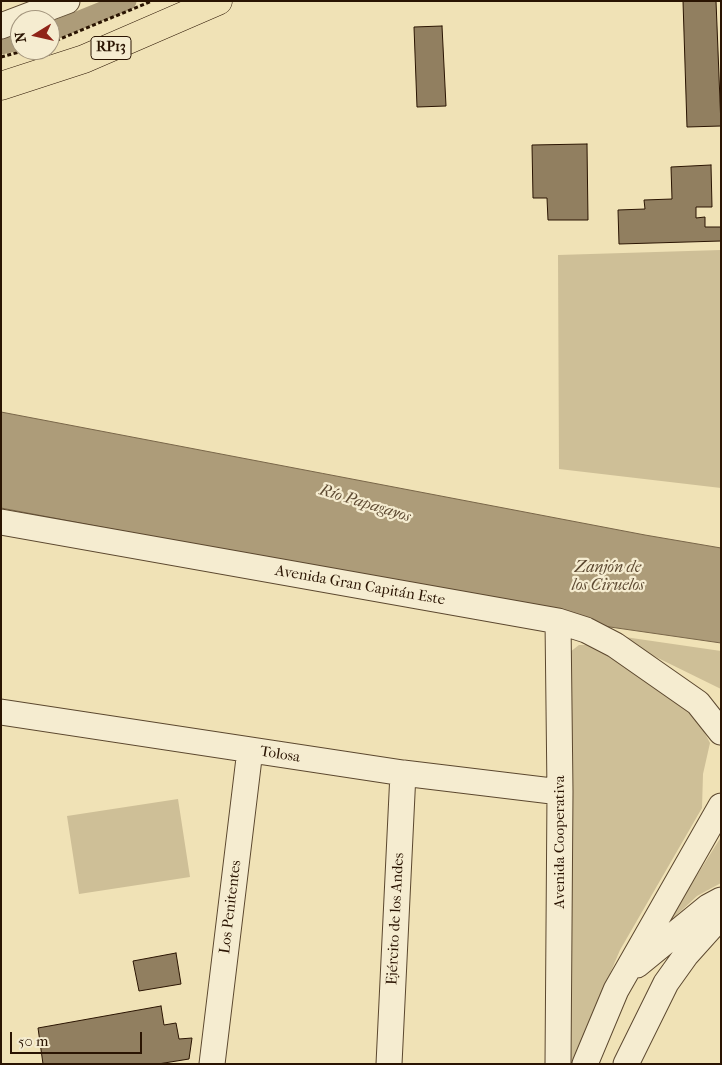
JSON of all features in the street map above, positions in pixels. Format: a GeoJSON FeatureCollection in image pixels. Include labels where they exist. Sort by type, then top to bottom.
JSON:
{"type":"FeatureCollection","features":[{"type":"Feature","properties":{"kind":"main road","name":"RP13"},"geometry":{"type":"LineString","coordinates":[[1,86],[92,56],[218,1]]}},
{"type":"Feature","properties":{"kind":"street"},"geometry":{"type":"LineString","coordinates":[[1,26],[66,1]]}},
{"type":"Feature","properties":{"kind":"street","name":"Avenida Gran Capitán Este"},"geometry":{"type":"LineString","coordinates":[[1,522],[558,621],[586,630],[616,645],[709,704],[721,732]]}},
{"type":"Feature","properties":{"kind":"street","name":"Avenida Cooperativa"},"geometry":{"type":"LineString","coordinates":[[558,621],[560,792],[558,1064]]}},
{"type":"Feature","properties":{"kind":"street","name":"Tolosa"},"geometry":{"type":"LineString","coordinates":[[1,712],[403,773],[560,792]]}},
{"type":"Feature","properties":{"kind":"street","name":"Los Penitentes"},"geometry":{"type":"LineString","coordinates":[[212,1064],[250,750]]}},
{"type":"Feature","properties":{"kind":"street","name":"Ejército de los Andes"},"geometry":{"type":"LineString","coordinates":[[389,1064],[403,773]]}},
{"type":"Feature","properties":{"kind":"street"},"geometry":{"type":"LineString","coordinates":[[585,1064],[616,990],[721,806]]}},
{"type":"Feature","properties":{"kind":"street"},"geometry":{"type":"LineString","coordinates":[[626,974],[708,907],[721,900]]}},
{"type":"Feature","properties":{"kind":"street"},"geometry":{"type":"LineString","coordinates":[[626,1064],[666,983],[686,955],[721,916]]}},
{"type":"Feature","properties":{"kind":"path"},"geometry":{"type":"LineString","coordinates":[[60,39],[152,1]]}},
{"type":"Feature","properties":{"kind":"shaded area"},"geometry":{"type":"Polygon","coordinates":[[[721,250],[721,488],[559,469],[558,255],[721,250]]]}},
{"type":"Feature","properties":{"kind":"shaded area"},"geometry":{"type":"Polygon","coordinates":[[[611,635],[721,651],[721,689],[611,635]]]}},
{"type":"Feature","properties":{"kind":"shaded area"},"geometry":{"type":"Polygon","coordinates":[[[579,645],[591,645],[692,708],[710,743],[703,774],[702,808],[620,950],[571,1064],[570,652],[579,645]]]}},
{"type":"Feature","properties":{"kind":"shaded area"},"geometry":{"type":"Polygon","coordinates":[[[178,799],[190,877],[79,894],[67,816],[178,799]]]}},
{"type":"Feature","properties":{"kind":"shaded area"},"geometry":{"type":"Polygon","coordinates":[[[721,837],[721,883],[697,896],[665,926],[721,837]]]}},
{"type":"Feature","properties":{"kind":"water","name":"Zanjón de los Ciruelos"},"geometry":{"type":"Polygon","coordinates":[[[1,412],[721,548],[721,643],[610,627],[1,508],[1,412]]]}},
{"type":"Feature","properties":{"kind":"building"},"geometry":{"type":"Polygon","coordinates":[[[683,1],[716,1],[721,126],[687,127],[683,1]]]}},
{"type":"Feature","properties":{"kind":"building"},"geometry":{"type":"Polygon","coordinates":[[[442,26],[446,106],[417,107],[414,27],[442,26]]]}},
{"type":"Feature","properties":{"kind":"building"},"geometry":{"type":"Polygon","coordinates":[[[587,144],[588,220],[548,220],[547,198],[533,198],[532,145],[587,144]]]}},
{"type":"Feature","properties":{"kind":"building"},"geometry":{"type":"Polygon","coordinates":[[[711,165],[712,207],[696,207],[696,218],[705,217],[705,227],[721,227],[721,241],[619,244],[618,210],[645,209],[644,200],[672,199],[671,167],[711,165]]]}},
{"type":"Feature","properties":{"kind":"building"},"geometry":{"type":"Polygon","coordinates":[[[176,953],[181,984],[139,991],[133,961],[176,953]]]}},
{"type":"Feature","properties":{"kind":"building"},"geometry":{"type":"Polygon","coordinates":[[[161,1006],[164,1025],[176,1023],[179,1039],[192,1038],[189,1059],[158,1064],[43,1064],[38,1028],[161,1006]]]}},
{"type":"Feature","properties":{"kind":"waterway"},"geometry":{"type":"LineString","coordinates":[[60,28],[127,1]]}},
{"type":"Feature","properties":{"kind":"waterway"},"geometry":{"type":"LineString","coordinates":[[1,45],[10,43]]}},
{"type":"Feature","properties":{"kind":"water label","name":"Río Papagayos"},"geometry":{"type":"Point","coordinates":[365,504]}}]}
